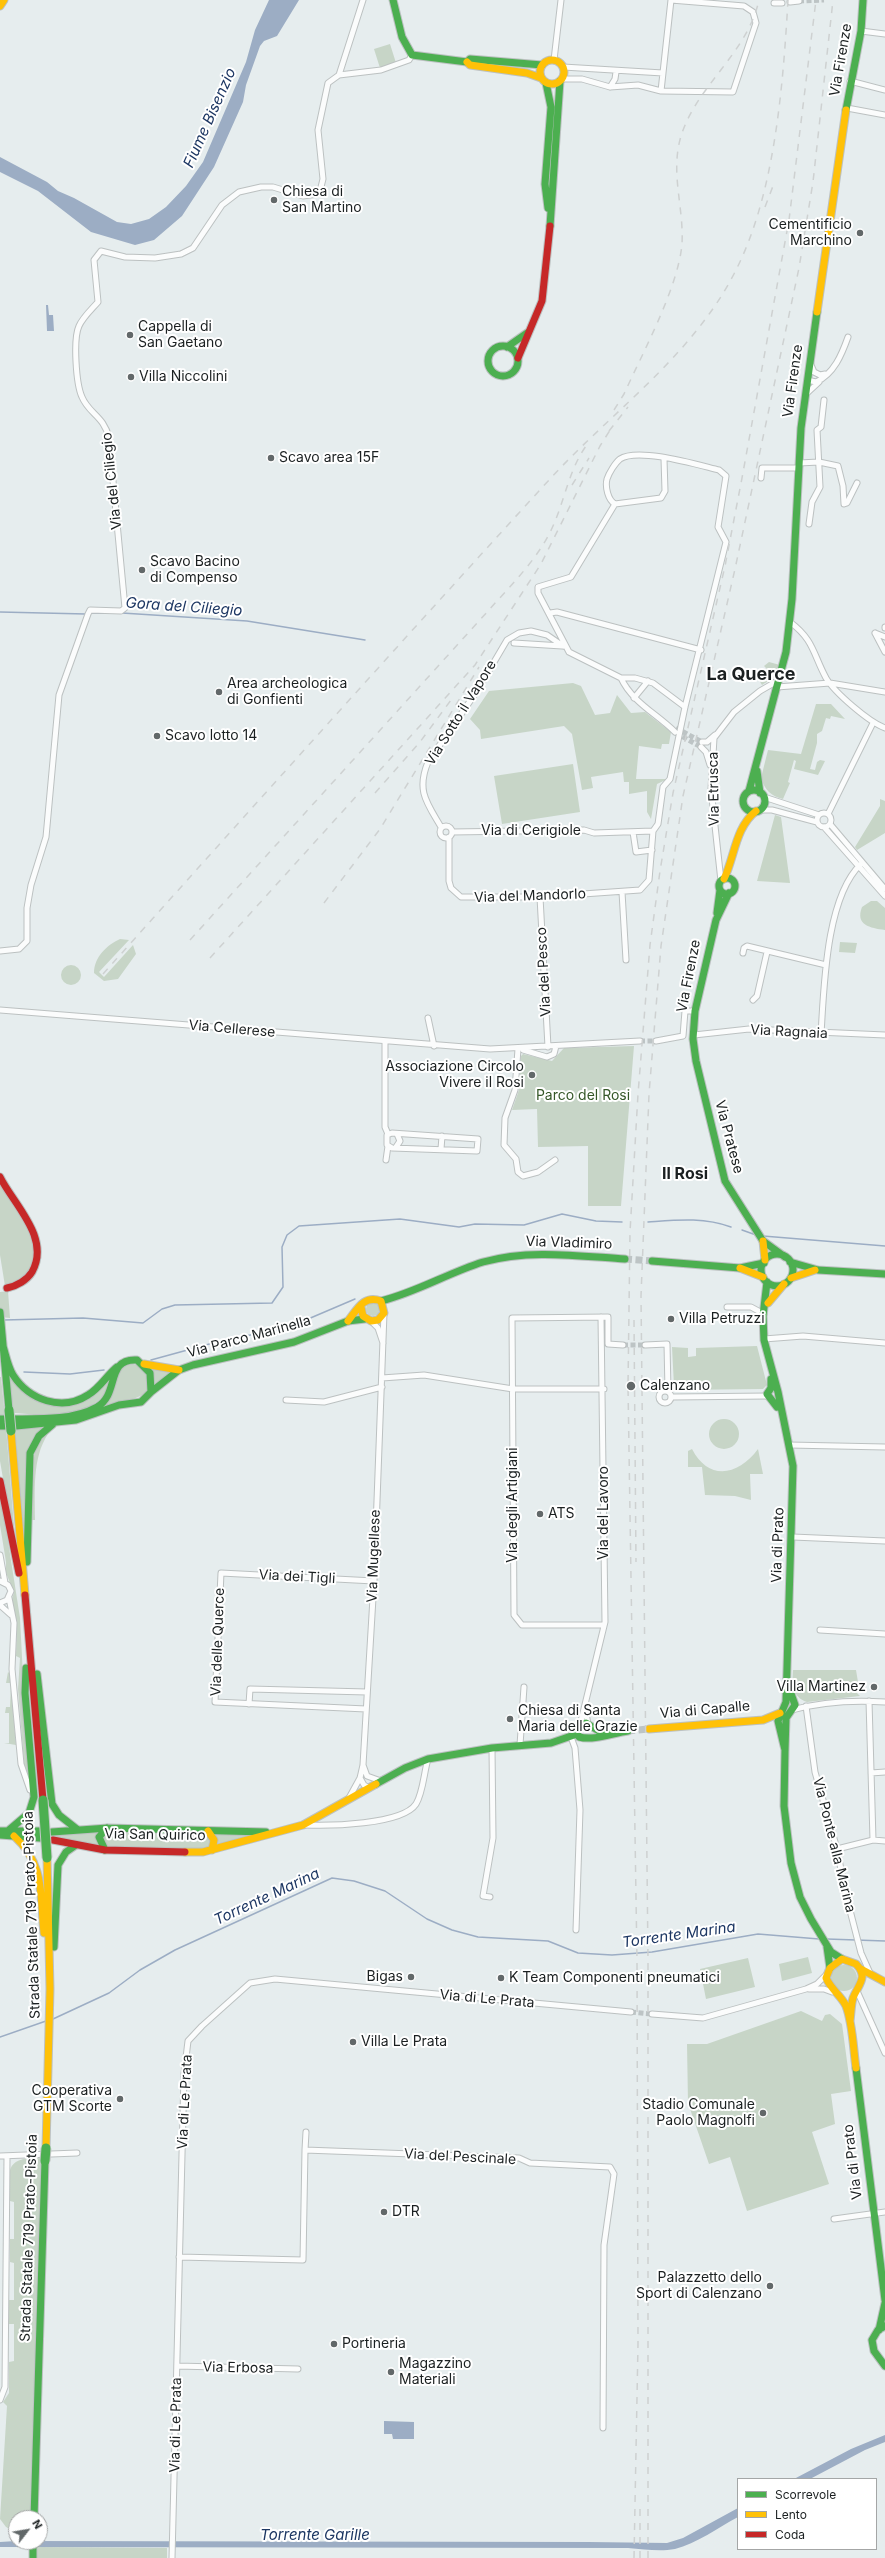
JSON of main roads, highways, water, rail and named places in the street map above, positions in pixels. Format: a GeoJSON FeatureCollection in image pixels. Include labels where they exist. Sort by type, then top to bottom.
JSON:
{"type":"FeatureCollection","features":[{"type":"Feature","properties":{"kind":"main road"},"geometry":{"type":"LineString","coordinates":[[0,6],[4,0]]}},
{"type":"Feature","properties":{"kind":"main road"},"geometry":{"type":"LineString","coordinates":[[392,0],[402,37],[412,55],[422,58],[467,62],[470,65],[527,73],[553,84],[561,80]]}},
{"type":"Feature","properties":{"kind":"main road","name":"Via Firenze"},"geometry":{"type":"LineString","coordinates":[[694,1037],[695,1011],[732,857],[742,826],[744,796],[749,791],[757,764],[778,683],[790,622],[799,466],[805,394],[850,81],[861,31],[863,0]]}},
{"type":"Feature","properties":{"kind":"main road"},"geometry":{"type":"LineString","coordinates":[[467,62],[470,59],[542,65]]}},
{"type":"Feature","properties":{"kind":"main road"},"geometry":{"type":"LineString","coordinates":[[518,358],[514,351],[507,347],[499,347],[490,355],[488,363],[492,371],[500,376],[510,375],[516,369],[518,358],[528,332],[535,321],[542,301],[554,186],[561,80],[564,67],[554,60],[547,61],[542,65],[540,72],[551,107],[545,184],[550,216]]}},
{"type":"Feature","properties":{"kind":"main road"},"geometry":{"type":"LineString","coordinates":[[507,347],[528,332]]}},
{"type":"Feature","properties":{"kind":"main road","name":"Via Firenze"},"geometry":{"type":"LineString","coordinates":[[742,826],[748,817],[764,804],[757,764]]}},
{"type":"Feature","properties":{"kind":"main road"},"geometry":{"type":"LineString","coordinates":[[749,791],[755,790],[762,795]]}},
{"type":"Feature","properties":{"kind":"main road"},"geometry":{"type":"LineString","coordinates":[[743,802],[749,811],[758,810]]}},
{"type":"Feature","properties":{"kind":"main road","name":"Via Pratese"},"geometry":{"type":"LineString","coordinates":[[694,1037],[702,1090],[721,1168],[731,1192],[761,1238]]}},
{"type":"Feature","properties":{"kind":"main road"},"geometry":{"type":"LineString","coordinates":[[0,1177],[9,1197],[35,1234],[39,1251],[37,1263],[30,1275],[18,1284],[7,1288]]}},
{"type":"Feature","properties":{"kind":"main road"},"geometry":{"type":"LineString","coordinates":[[761,1238],[788,1259],[793,1268],[787,1281]]}},
{"type":"Feature","properties":{"kind":"main road","name":"Via di Prato"},"geometry":{"type":"LineString","coordinates":[[761,1238],[768,1303]]}},
{"type":"Feature","properties":{"kind":"main road","name":"Via Vladimiro"},"geometry":{"type":"LineString","coordinates":[[382,1301],[401,1298],[473,1266],[509,1257],[552,1254],[625,1259]]}},
{"type":"Feature","properties":{"kind":"main road"},"geometry":{"type":"LineString","coordinates":[[652,1261],[740,1268],[764,1262],[774,1255],[818,1270],[885,1274]]}},
{"type":"Feature","properties":{"kind":"main road"},"geometry":{"type":"LineString","coordinates":[[740,1268],[765,1279],[773,1285],[818,1270]]}},
{"type":"Feature","properties":{"kind":"main road","name":"Via di Prato"},"geometry":{"type":"LineString","coordinates":[[783,1723],[791,1703],[787,1678],[793,1537],[793,1466],[781,1414],[773,1394],[771,1374],[764,1339],[764,1314],[768,1303],[787,1281]]}},
{"type":"Feature","properties":{"kind":"main road"},"geometry":{"type":"LineString","coordinates":[[368,1298],[375,1298],[382,1301],[384,1312],[378,1320],[368,1320],[362,1313],[361,1306],[368,1298]]}},
{"type":"Feature","properties":{"kind":"main road","name":"Via Vladimiro"},"geometry":{"type":"LineString","coordinates":[[384,1312],[401,1298]]}},
{"type":"Feature","properties":{"kind":"main road","name":"Via Parco Marinella"},"geometry":{"type":"LineString","coordinates":[[348,1321],[361,1306]]}},
{"type":"Feature","properties":{"kind":"main road","name":"Strada Statale 719 Prato-Pistoia"},"geometry":{"type":"LineString","coordinates":[[0,1312],[9,1410],[7,1424],[26,1601],[47,1858],[50,2047],[34,2510]]}},
{"type":"Feature","properties":{"kind":"main road","name":"Via Parco Marinella"},"geometry":{"type":"LineString","coordinates":[[179,1370],[216,1359],[294,1342],[348,1321],[368,1320]]}},
{"type":"Feature","properties":{"kind":"main road"},"geometry":{"type":"LineString","coordinates":[[0,1359],[3,1346]]}},
{"type":"Feature","properties":{"kind":"main road"},"geometry":{"type":"LineString","coordinates":[[3,1346],[18,1382],[32,1394],[53,1403],[68,1403],[82,1399],[94,1391],[117,1367],[131,1360],[143,1364],[179,1370]]}},
{"type":"Feature","properties":{"kind":"main road"},"geometry":{"type":"LineString","coordinates":[[143,1364],[152,1377],[151,1392]]}},
{"type":"Feature","properties":{"kind":"main road"},"geometry":{"type":"LineString","coordinates":[[7,1424],[53,1418],[97,1406],[108,1397],[117,1367]]}},
{"type":"Feature","properties":{"kind":"main road"},"geometry":{"type":"LineString","coordinates":[[7,1424],[54,1424],[82,1418],[120,1405],[141,1402],[151,1392],[179,1370]]}},
{"type":"Feature","properties":{"kind":"main road"},"geometry":{"type":"LineString","coordinates":[[26,1601],[30,1453],[39,1436],[54,1424]]}},
{"type":"Feature","properties":{"kind":"main road"},"geometry":{"type":"LineString","coordinates":[[0,1481],[26,1601]]}},
{"type":"Feature","properties":{"kind":"main road"},"geometry":{"type":"LineString","coordinates":[[8,1833],[28,1813],[34,1797],[25,1693],[28,1635]]}},
{"type":"Feature","properties":{"kind":"main road"},"geometry":{"type":"LineString","coordinates":[[28,1635],[41,1695],[52,1804],[59,1815],[78,1830]]}},
{"type":"Feature","properties":{"kind":"main road","name":"Via di Prato"},"geometry":{"type":"LineString","coordinates":[[791,1703],[780,1713],[783,1723],[785,1750],[786,1835],[800,1897],[811,1919],[831,1952],[842,1959],[852,1961],[861,1969],[863,1977],[858,1989],[850,2021]]}},
{"type":"Feature","properties":{"kind":"main road","name":"Via di Capalle"},"geometry":{"type":"LineString","coordinates":[[763,1720],[780,1713]]}},
{"type":"Feature","properties":{"kind":"main road","name":"Via di Capalle"},"geometry":{"type":"LineString","coordinates":[[649,1729],[763,1720],[783,1723]]}},
{"type":"Feature","properties":{"kind":"main road"},"geometry":{"type":"LineString","coordinates":[[587,1725],[611,1734]]}},
{"type":"Feature","properties":{"kind":"main road"},"geometry":{"type":"LineString","coordinates":[[587,1725],[574,1736],[584,1740],[628,1731]]}},
{"type":"Feature","properties":{"kind":"main road"},"geometry":{"type":"LineString","coordinates":[[587,1725],[593,1732],[590,1738]]}},
{"type":"Feature","properties":{"kind":"main road","name":"Via San Quirico"},"geometry":{"type":"LineString","coordinates":[[278,1831],[208,1832],[108,1828],[78,1830],[52,1836],[76,1845],[105,1850],[203,1852],[303,1825],[405,1768],[428,1759],[492,1748],[551,1743],[574,1736]]}},
{"type":"Feature","properties":{"kind":"main road"},"geometry":{"type":"LineString","coordinates":[[105,1850],[99,1837],[108,1828]]}},
{"type":"Feature","properties":{"kind":"main road"},"geometry":{"type":"LineString","coordinates":[[208,1832],[215,1842],[212,1850]]}},
{"type":"Feature","properties":{"kind":"main road"},"geometry":{"type":"LineString","coordinates":[[8,1833],[27,1846],[39,1870],[40,1905],[50,1988]]}},
{"type":"Feature","properties":{"kind":"main road"},"geometry":{"type":"LineString","coordinates":[[0,1835],[8,1833],[40,1835]]}},
{"type":"Feature","properties":{"kind":"main road"},"geometry":{"type":"LineString","coordinates":[[50,1988],[56,1928],[58,1865],[66,1852],[76,1845]]}},
{"type":"Feature","properties":{"kind":"main road","name":"Via di Prato"},"geometry":{"type":"LineString","coordinates":[[826,1945],[828,1984],[845,2004],[850,2021],[882,2266],[885,2302],[882,2328],[873,2337],[872,2349],[884,2364]]}},
{"type":"Feature","properties":{"kind":"main road"},"geometry":{"type":"LineString","coordinates":[[828,1971],[842,1959]]}},
{"type":"Feature","properties":{"kind":"main road"},"geometry":{"type":"LineString","coordinates":[[861,1969],[881,1980]]}},
{"type":"Feature","properties":{"kind":"main road"},"geometry":{"type":"LineString","coordinates":[[836,1993],[846,1996],[869,1980],[881,1980]]}},
{"type":"Feature","properties":{"kind":"water"},"geometry":{"type":"Polygon","coordinates":[[[269,0],[299,0],[277,36],[264,41],[260,46],[246,85],[243,102],[214,167],[182,216],[154,240],[135,245],[91,232],[38,191],[0,172],[0,157],[47,182],[58,191],[74,198],[117,222],[131,224],[149,219],[166,207],[186,186],[203,162],[246,62],[255,30],[269,0]]]}},
{"type":"Feature","properties":{"kind":"water"},"geometry":{"type":"Polygon","coordinates":[[[46,305],[48,305],[49,315],[53,315],[54,331],[47,331],[46,305]]]}},
{"type":"Feature","properties":{"kind":"water"},"geometry":{"type":"Polygon","coordinates":[[[384,2421],[414,2422],[414,2439],[393,2439],[392,2434],[384,2434],[384,2421]]]}},
{"type":"Feature","properties":{"kind":"water"},"geometry":{"type":"Polygon","coordinates":[[[885,2435],[885,2442],[865,2450],[812,2478],[796,2478],[851,2449],[885,2435]]]}},
{"type":"Feature","properties":{"kind":"water"},"geometry":{"type":"Polygon","coordinates":[[[737,2509],[737,2518],[707,2535],[683,2547],[663,2550],[628,2548],[48,2547],[48,2541],[667,2543],[683,2538],[737,2509]]]}},
{"type":"Feature","properties":{"kind":"water"},"geometry":{"type":"Polygon","coordinates":[[[0,2542],[8,2542],[8,2547],[0,2547],[0,2542]]]}},
{"type":"Feature","properties":{"kind":"waterway","name":"Gora del Ciliegio"},"geometry":{"type":"LineString","coordinates":[[0,612],[86,614]]}},
{"type":"Feature","properties":{"kind":"waterway","name":"Gora del Ciliegio"},"geometry":{"type":"LineString","coordinates":[[90,613],[110,613]]}},
{"type":"Feature","properties":{"kind":"waterway","name":"Gora del Ciliegio"},"geometry":{"type":"LineString","coordinates":[[122,613],[247,621],[365,640]]}},
{"type":"Feature","properties":{"kind":"waterway"},"geometry":{"type":"LineString","coordinates":[[4,1320],[83,1318],[143,1323],[162,1309],[175,1305],[272,1303],[283,1287],[282,1247],[287,1235],[299,1226],[400,1219],[459,1227],[475,1224],[524,1225],[562,1214],[596,1221],[622,1222]]}},
{"type":"Feature","properties":{"kind":"waterway"},"geometry":{"type":"LineString","coordinates":[[648,1222],[700,1220],[731,1227]]}},
{"type":"Feature","properties":{"kind":"waterway"},"geometry":{"type":"LineString","coordinates":[[742,1230],[756,1235]]}},
{"type":"Feature","properties":{"kind":"waterway"},"geometry":{"type":"LineString","coordinates":[[763,1236],[885,1246]]}},
{"type":"Feature","properties":{"kind":"waterway"},"geometry":{"type":"LineString","coordinates":[[151,1360],[224,1340],[287,1328],[355,1299]]}},
{"type":"Feature","properties":{"kind":"waterway"},"geometry":{"type":"LineString","coordinates":[[24,1372],[70,1374],[104,1370]]}},
{"type":"Feature","properties":{"kind":"waterway","name":"Torrente Marina"},"geometry":{"type":"LineString","coordinates":[[53,2019],[109,1993],[140,1970],[175,1950],[332,1878],[354,1881],[385,1891],[427,1919],[452,1930],[478,1937],[548,1941],[578,1953],[612,1955],[652,1952],[758,1934],[819,1939]]}},
{"type":"Feature","properties":{"kind":"waterway","name":"Torrente Marina"},"geometry":{"type":"LineString","coordinates":[[827,1939],[885,1941]]}},
{"type":"Feature","properties":{"kind":"waterway","name":"Torrente Marina"},"geometry":{"type":"LineString","coordinates":[[0,2037],[46,2021]]}},
{"type":"Feature","properties":{"kind":"tunnel"},"geometry":{"type":"LineString","coordinates":[[799,1],[824,0]]}},
{"type":"Feature","properties":{"kind":"tunnel"},"geometry":{"type":"LineString","coordinates":[[676,728],[702,742]]}},
{"type":"Feature","properties":{"kind":"tunnel"},"geometry":{"type":"LineString","coordinates":[[676,733],[701,747]]}},
{"type":"Feature","properties":{"kind":"tunnel"},"geometry":{"type":"LineString","coordinates":[[640,1041],[656,1041]]}},
{"type":"Feature","properties":{"kind":"tunnel"},"geometry":{"type":"LineString","coordinates":[[625,1259],[652,1261]]}},
{"type":"Feature","properties":{"kind":"tunnel"},"geometry":{"type":"LineString","coordinates":[[623,1345],[645,1345]]}},
{"type":"Feature","properties":{"kind":"tunnel"},"geometry":{"type":"LineString","coordinates":[[628,1731],[649,1729]]}},
{"type":"Feature","properties":{"kind":"tunnel"},"geometry":{"type":"LineString","coordinates":[[631,2012],[652,2014]]}},
{"type":"Feature","properties":{"kind":"railway"},"geometry":{"type":"LineString","coordinates":[[614,410],[624,394],[659,320],[674,280],[679,261],[682,244],[682,230],[677,163],[681,136],[688,118],[698,101],[744,37],[753,19],[759,0]]}},
{"type":"Feature","properties":{"kind":"railway"},"geometry":{"type":"LineString","coordinates":[[103,974],[549,480],[675,356],[698,329],[718,301],[736,270],[749,240],[760,207],[768,173],[780,103],[788,0]]}},
{"type":"Feature","properties":{"kind":"railway"},"geometry":{"type":"LineString","coordinates":[[634,2558],[638,2344],[637,1961],[628,1386],[630,1232],[638,1094],[650,945],[660,871],[673,793],[725,566],[789,220],[816,0]]}},
{"type":"Feature","properties":{"kind":"railway"},"geometry":{"type":"LineString","coordinates":[[648,2558],[648,1959],[641,1296],[649,1094],[661,946],[683,796],[735,569],[799,268],[813,182],[833,0]]}},
{"type":"Feature","properties":{"kind":"railway"},"geometry":{"type":"LineString","coordinates":[[765,207],[773,186]]}},
{"type":"Feature","properties":{"kind":"railway"},"geometry":{"type":"LineString","coordinates":[[609,431],[628,407]]}},
{"type":"Feature","properties":{"kind":"railway"},"geometry":{"type":"LineString","coordinates":[[210,958],[475,665],[541,564],[600,446],[612,427]]}},
{"type":"Feature","properties":{"kind":"railway"},"geometry":{"type":"LineString","coordinates":[[190,940],[524,571],[540,549],[553,526],[575,465],[586,446]]}},
{"type":"Feature","properties":{"kind":"railway"},"geometry":{"type":"LineString","coordinates":[[572,485],[589,458]]}},
{"type":"Feature","properties":{"kind":"railway"},"geometry":{"type":"LineString","coordinates":[[324,903],[380,829],[479,667]]}},
{"type":"Feature","properties":{"kind":"railway"},"geometry":{"type":"LineString","coordinates":[[375,793],[420,742],[451,700]]}},
{"type":"Feature","properties":{"kind":"railway"},"geometry":{"type":"LineString","coordinates":[[634,1320],[636,1562]]}},
{"type":"Feature","properties":{"kind":"railway"},"geometry":{"type":"LineString","coordinates":[[640,2504],[640,2558]]}},
{"type":"Feature","properties":{"kind":"place","name":"Chiesa di San Martino"},"geometry":{"type":"Point","coordinates":[274,200]}},
{"type":"Feature","properties":{"kind":"place","name":"Cementificio Marchino"},"geometry":{"type":"Point","coordinates":[860,233]}},
{"type":"Feature","properties":{"kind":"place","name":"Cappella di San Gaetano"},"geometry":{"type":"Point","coordinates":[130,335]}},
{"type":"Feature","properties":{"kind":"place","name":"Villa Niccolini"},"geometry":{"type":"Point","coordinates":[131,377]}},
{"type":"Feature","properties":{"kind":"place","name":"Scavo area 15F"},"geometry":{"type":"Point","coordinates":[271,458]}},
{"type":"Feature","properties":{"kind":"place","name":"Scavo Bacino di Compenso"},"geometry":{"type":"Point","coordinates":[142,570]}},
{"type":"Feature","properties":{"kind":"place","name":"Area archeologica di Gonfienti"},"geometry":{"type":"Point","coordinates":[219,692]}},
{"type":"Feature","properties":{"kind":"place","name":"Scavo lotto 14"},"geometry":{"type":"Point","coordinates":[157,736]}},
{"type":"Feature","properties":{"kind":"place","name":"Associazione Circolo Vivere il Rosi"},"geometry":{"type":"Point","coordinates":[532,1075]}},
{"type":"Feature","properties":{"kind":"place","name":"Villa Petruzzi"},"geometry":{"type":"Point","coordinates":[671,1319]}},
{"type":"Feature","properties":{"kind":"place","name":"Calenzano"},"geometry":{"type":"Point","coordinates":[631,1386]}},
{"type":"Feature","properties":{"kind":"place","name":"ATS"},"geometry":{"type":"Point","coordinates":[540,1514]}},
{"type":"Feature","properties":{"kind":"place","name":"Villa Martinez"},"geometry":{"type":"Point","coordinates":[874,1687]}},
{"type":"Feature","properties":{"kind":"place","name":"Chiesa di Santa Maria delle Grazie"},"geometry":{"type":"Point","coordinates":[510,1719]}},
{"type":"Feature","properties":{"kind":"place","name":"Bigas"},"geometry":{"type":"Point","coordinates":[411,1977]}},
{"type":"Feature","properties":{"kind":"place","name":"K Team Componenti pneumatici"},"geometry":{"type":"Point","coordinates":[501,1978]}},
{"type":"Feature","properties":{"kind":"place","name":"Villa Le Prata"},"geometry":{"type":"Point","coordinates":[353,2042]}},
{"type":"Feature","properties":{"kind":"place","name":"Cooperativa GTM Scorte"},"geometry":{"type":"Point","coordinates":[120,2099]}},
{"type":"Feature","properties":{"kind":"place","name":"Stadio Comunale Paolo Magnolfi"},"geometry":{"type":"Point","coordinates":[763,2113]}},
{"type":"Feature","properties":{"kind":"place","name":"DTR"},"geometry":{"type":"Point","coordinates":[384,2212]}},
{"type":"Feature","properties":{"kind":"place","name":"Palazzetto dello Sport di Calenzano"},"geometry":{"type":"Point","coordinates":[770,2286]}},
{"type":"Feature","properties":{"kind":"place","name":"Portineria"},"geometry":{"type":"Point","coordinates":[334,2344]}},
{"type":"Feature","properties":{"kind":"place","name":"Magazzino Materiali"},"geometry":{"type":"Point","coordinates":[391,2372]}},
{"type":"Feature","properties":{"kind":"district","name":"La Querce"},"geometry":{"type":"Point","coordinates":[751,675]}},
{"type":"Feature","properties":{"kind":"district","name":"Il Rosi"},"geometry":{"type":"Point","coordinates":[685,1174]}},
{"type":"Feature","properties":{"kind":"water label","name":"Fiume Bisenzio"},"geometry":{"type":"Point","coordinates":[210,118]}},
{"type":"Feature","properties":{"kind":"water label","name":"Torrente Garille"},"geometry":{"type":"Point","coordinates":[315,2535]}},
{"type":"Feature","properties":{"kind":"park label","name":"Parco del Rosi"},"geometry":{"type":"Point","coordinates":[583,1096]}}]}
